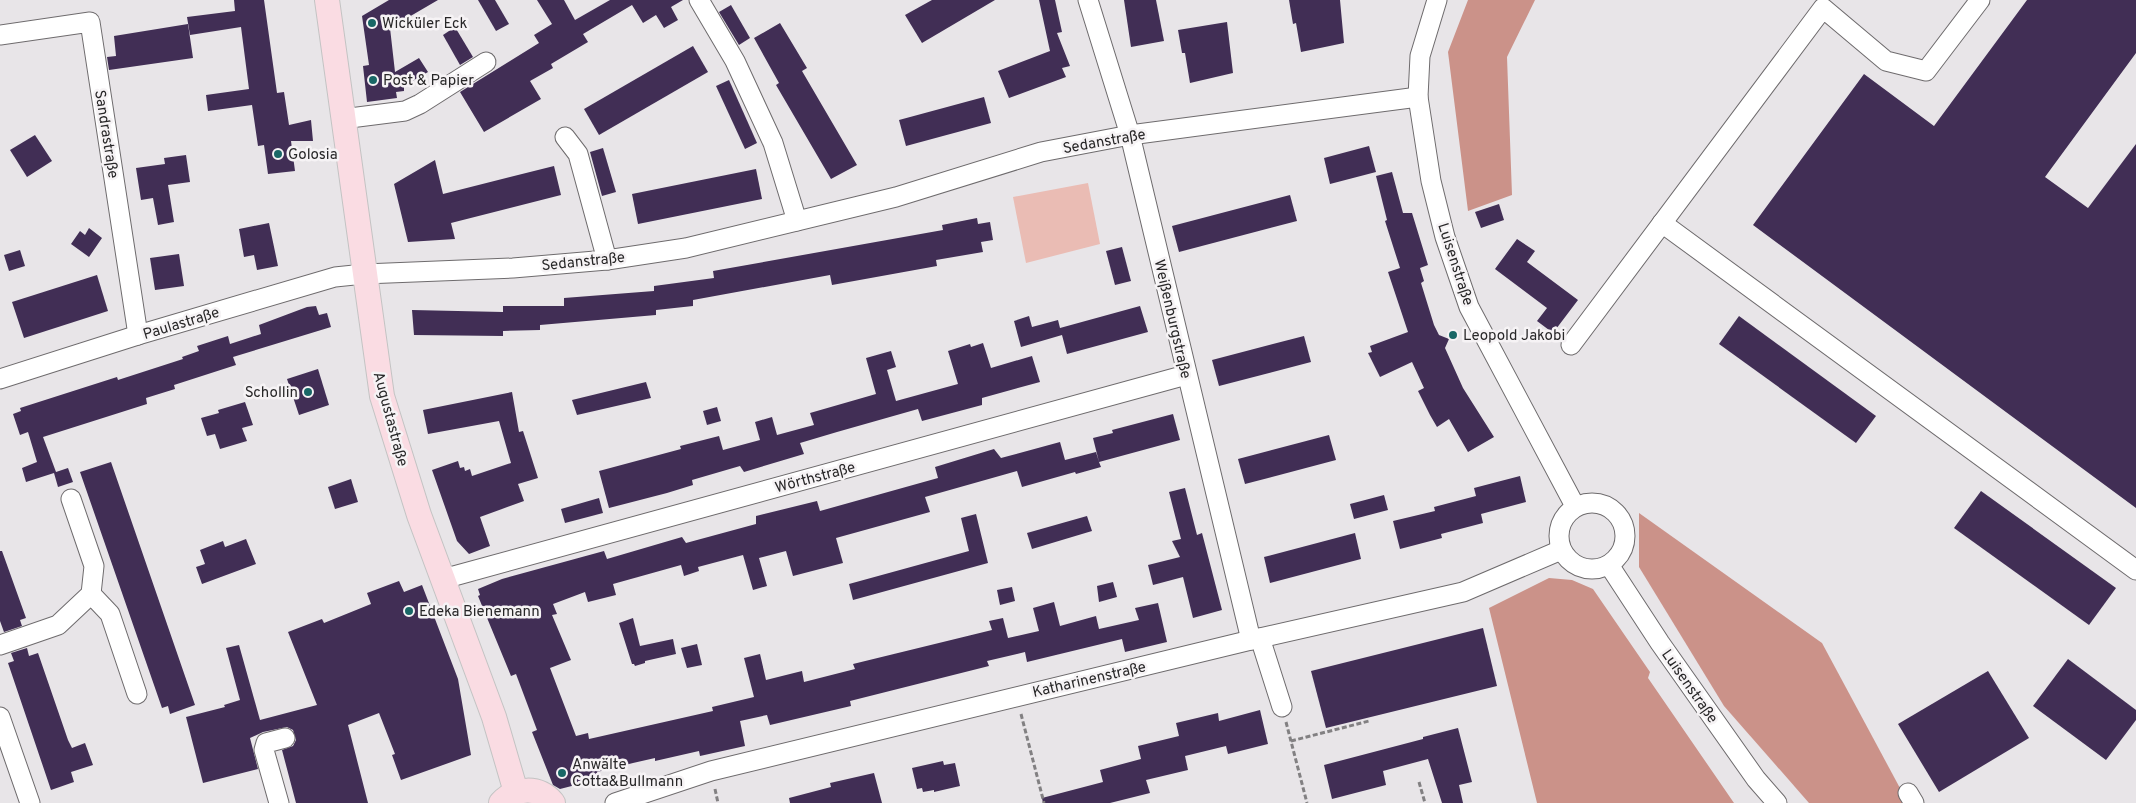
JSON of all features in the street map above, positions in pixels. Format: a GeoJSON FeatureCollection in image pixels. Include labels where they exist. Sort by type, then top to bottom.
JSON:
{"type":"FeatureCollection","features":[{"type":"Feature","properties":{"kind":"main road","name":"Augustastraße"},"geometry":{"type":"LineString","coordinates":[[327,0],[342,119],[382,396],[419,516],[494,718],[509,797]]}},
{"type":"Feature","properties":{"kind":"main road"},"geometry":{"type":"LineString","coordinates":[[509,797],[527,790],[538,792],[553,803]]}},
{"type":"Feature","properties":{"kind":"street"},"geometry":{"type":"LineString","coordinates":[[699,0],[735,61],[773,143],[797,221]]}},
{"type":"Feature","properties":{"kind":"street","name":"Weißenburgstraße"},"geometry":{"type":"LineString","coordinates":[[1088,0],[1130,135],[1186,375],[1256,639],[1282,707]]}},
{"type":"Feature","properties":{"kind":"street","name":"Luisenstraße"},"geometry":{"type":"LineString","coordinates":[[1437,0],[1420,56],[1418,97],[1431,181],[1445,238],[1469,307],[1575,506]]}},
{"type":"Feature","properties":{"kind":"street"},"geometry":{"type":"LineString","coordinates":[[1571,345],[1823,8],[1886,61],[1926,71],[1980,0]]}},
{"type":"Feature","properties":{"kind":"street","name":"Sandrastraße"},"geometry":{"type":"LineString","coordinates":[[0,35],[90,22],[138,335]]}},
{"type":"Feature","properties":{"kind":"street"},"geometry":{"type":"LineString","coordinates":[[342,119],[405,111],[420,104],[486,62]]}},
{"type":"Feature","properties":{"kind":"street","name":"Sedanstraße"},"geometry":{"type":"LineString","coordinates":[[364,274],[513,268],[607,260],[686,248],[896,196],[1041,152],[1130,135],[1418,97]]}},
{"type":"Feature","properties":{"kind":"street"},"geometry":{"type":"LineString","coordinates":[[565,138],[578,154],[607,260]]}},
{"type":"Feature","properties":{"kind":"street"},"geometry":{"type":"LineString","coordinates":[[1662,223],[2136,570]]}},
{"type":"Feature","properties":{"kind":"street","name":"Paulastraße"},"geometry":{"type":"LineString","coordinates":[[0,379],[138,335],[335,277],[364,274]]}},
{"type":"Feature","properties":{"kind":"street","name":"Wörthstraße"},"geometry":{"type":"LineString","coordinates":[[443,579],[1186,375]]}},
{"type":"Feature","properties":{"kind":"street"},"geometry":{"type":"LineString","coordinates":[[0,645],[58,625],[91,594],[94,566],[71,499]]}},
{"type":"Feature","properties":{"kind":"street"},"geometry":{"type":"LineString","coordinates":[[1586,502],[1598,502],[1618,514],[1626,536],[1624,547],[1618,557],[1609,565],[1599,569],[1577,566],[1561,550],[1558,530],[1567,512],[1575,506],[1586,502]]}},
{"type":"Feature","properties":{"kind":"street","name":"Katharinenstraße"},"geometry":{"type":"LineString","coordinates":[[615,803],[711,771],[1016,696],[1463,592],[1561,550]]}},
{"type":"Feature","properties":{"kind":"street","name":"Luisenstraße"},"geometry":{"type":"LineString","coordinates":[[1609,565],[1660,643],[1756,779],[1777,803]]}},
{"type":"Feature","properties":{"kind":"street"},"geometry":{"type":"LineString","coordinates":[[91,594],[110,614],[137,694]]}},
{"type":"Feature","properties":{"kind":"street"},"geometry":{"type":"LineString","coordinates":[[0,717],[30,803]]}},
{"type":"Feature","properties":{"kind":"street"},"geometry":{"type":"LineString","coordinates":[[279,803],[264,750],[266,743],[284,738]]}},
{"type":"Feature","properties":{"kind":"path"},"geometry":{"type":"LineString","coordinates":[[1016,696],[1044,803]]}},
{"type":"Feature","properties":{"kind":"path"},"geometry":{"type":"LineString","coordinates":[[1282,707],[1307,803]]}},
{"type":"Feature","properties":{"kind":"path"},"geometry":{"type":"LineString","coordinates":[[1292,741],[1369,721]]}},
{"type":"Feature","properties":{"kind":"path"},"geometry":{"type":"LineString","coordinates":[[1419,782],[1424,803]]}},
{"type":"Feature","properties":{"kind":"shaded area"},"geometry":{"type":"Polygon","coordinates":[[[1468,0],[1535,0],[1507,57],[1512,195],[1468,211],[1448,52],[1468,0]]]}},
{"type":"Feature","properties":{"kind":"shaded area"},"geometry":{"type":"Polygon","coordinates":[[[1088,183],[1100,244],[1026,263],[1013,197],[1088,183]]]}},
{"type":"Feature","properties":{"kind":"shaded area"},"geometry":{"type":"Polygon","coordinates":[[[1639,513],[1822,643],[1908,803],[1809,803],[1724,706],[1639,567],[1639,513]]]}},
{"type":"Feature","properties":{"kind":"shaded area"},"geometry":{"type":"Polygon","coordinates":[[[1549,578],[1572,580],[1593,589],[1650,672],[1648,678],[1734,803],[1537,803],[1489,608],[1549,578]]]}},
{"type":"Feature","properties":{"kind":"building"},"geometry":{"type":"Polygon","coordinates":[[[234,0],[264,0],[277,93],[284,92],[289,125],[311,120],[313,141],[291,141],[295,171],[268,174],[264,145],[258,146],[252,105],[208,111],[206,95],[249,89],[241,27],[190,35],[187,17],[235,11],[234,0]]]}},
{"type":"Feature","properties":{"kind":"building"},"geometry":{"type":"Polygon","coordinates":[[[389,0],[438,0],[390,28],[395,72],[419,58],[428,72],[404,86],[404,91],[396,92],[397,98],[367,102],[363,66],[369,65],[362,16],[389,0]]]}},
{"type":"Feature","properties":{"kind":"building"},"geometry":{"type":"Polygon","coordinates":[[[478,0],[495,0],[509,24],[496,31],[478,0]]]}},
{"type":"Feature","properties":{"kind":"building"},"geometry":{"type":"Polygon","coordinates":[[[537,0],[564,0],[575,20],[610,0],[683,0],[671,7],[678,20],[664,28],[656,15],[643,23],[632,5],[583,34],[588,42],[551,64],[553,68],[530,81],[541,99],[484,132],[460,92],[539,43],[534,35],[552,24],[537,0]]]}},
{"type":"Feature","properties":{"kind":"building"},"geometry":{"type":"Polygon","coordinates":[[[932,0],[995,0],[922,43],[905,15],[932,0]]]}},
{"type":"Feature","properties":{"kind":"building"},"geometry":{"type":"Polygon","coordinates":[[[1039,0],[1055,0],[1062,32],[1057,33],[1070,66],[1062,68],[1066,77],[1009,98],[998,71],[1050,51],[1039,0]]]}},
{"type":"Feature","properties":{"kind":"building"},"geometry":{"type":"Polygon","coordinates":[[[1124,0],[1156,0],[1164,41],[1131,47],[1124,0]]]}},
{"type":"Feature","properties":{"kind":"building"},"geometry":{"type":"Polygon","coordinates":[[[1289,0],[1340,0],[1344,43],[1301,52],[1296,23],[1293,24],[1289,0]]]}},
{"type":"Feature","properties":{"kind":"building"},"geometry":{"type":"Polygon","coordinates":[[[2027,0],[2136,0],[2136,53],[2045,177],[2088,208],[2136,144],[2136,508],[1753,225],[1864,74],[1934,126],[2027,0]]]}},
{"type":"Feature","properties":{"kind":"building"},"geometry":{"type":"Polygon","coordinates":[[[731,5],[750,38],[739,45],[719,12],[731,5]]]}},
{"type":"Feature","properties":{"kind":"building"},"geometry":{"type":"Polygon","coordinates":[[[1227,22],[1233,73],[1190,83],[1185,53],[1182,53],[1178,30],[1227,22]]]}},
{"type":"Feature","properties":{"kind":"building"},"geometry":{"type":"Polygon","coordinates":[[[780,23],[807,68],[802,71],[857,165],[831,179],[776,85],[779,83],[754,38],[780,23]]]}},
{"type":"Feature","properties":{"kind":"building"},"geometry":{"type":"Polygon","coordinates":[[[188,24],[193,58],[109,70],[107,57],[116,56],[114,36],[188,24]]]}},
{"type":"Feature","properties":{"kind":"building"},"geometry":{"type":"Polygon","coordinates":[[[455,27],[473,57],[460,65],[443,35],[455,27]]]}},
{"type":"Feature","properties":{"kind":"building"},"geometry":{"type":"Polygon","coordinates":[[[693,46],[708,72],[599,135],[584,109],[693,46]]]}},
{"type":"Feature","properties":{"kind":"building"},"geometry":{"type":"Polygon","coordinates":[[[729,80],[757,143],[745,149],[716,86],[729,80]]]}},
{"type":"Feature","properties":{"kind":"building"},"geometry":{"type":"Polygon","coordinates":[[[984,97],[991,123],[906,146],[899,120],[984,97]]]}},
{"type":"Feature","properties":{"kind":"building"},"geometry":{"type":"Polygon","coordinates":[[[35,135],[52,161],[27,177],[10,150],[35,135]]]}},
{"type":"Feature","properties":{"kind":"building"},"geometry":{"type":"Polygon","coordinates":[[[1369,146],[1376,172],[1330,184],[1324,158],[1369,146]]]}},
{"type":"Feature","properties":{"kind":"building"},"geometry":{"type":"Polygon","coordinates":[[[603,148],[616,192],[602,196],[590,152],[603,148]]]}},
{"type":"Feature","properties":{"kind":"building"},"geometry":{"type":"Polygon","coordinates":[[[186,155],[190,182],[168,185],[174,222],[158,225],[153,198],[141,200],[136,168],[165,164],[164,158],[186,155]]]}},
{"type":"Feature","properties":{"kind":"building"},"geometry":{"type":"Polygon","coordinates":[[[435,160],[443,194],[554,166],[561,195],[451,223],[455,239],[408,242],[394,184],[435,160]]]}},
{"type":"Feature","properties":{"kind":"building"},"geometry":{"type":"Polygon","coordinates":[[[756,169],[762,199],[638,224],[632,194],[756,169]]]}},
{"type":"Feature","properties":{"kind":"building"},"geometry":{"type":"Polygon","coordinates":[[[1392,172],[1403,213],[1412,213],[1428,265],[1420,268],[1424,281],[1421,283],[1434,325],[1439,335],[1449,339],[1445,348],[1463,388],[1494,437],[1468,452],[1449,419],[1437,427],[1418,391],[1424,388],[1412,362],[1380,377],[1368,353],[1372,352],[1370,346],[1408,332],[1388,272],[1400,268],[1385,221],[1387,220],[1376,176],[1392,172]]]}},
{"type":"Feature","properties":{"kind":"building"},"geometry":{"type":"Polygon","coordinates":[[[1290,195],[1297,221],[1179,252],[1172,226],[1290,195]]]}},
{"type":"Feature","properties":{"kind":"building"},"geometry":{"type":"Polygon","coordinates":[[[1499,204],[1504,220],[1481,228],[1475,212],[1499,204]]]}},
{"type":"Feature","properties":{"kind":"building"},"geometry":{"type":"Polygon","coordinates":[[[977,218],[978,224],[990,222],[993,240],[981,242],[983,252],[936,260],[937,266],[832,285],[830,275],[693,300],[693,306],[656,310],[656,315],[540,325],[540,330],[503,331],[503,336],[414,335],[412,310],[503,312],[503,306],[564,306],[564,298],[654,291],[654,286],[714,278],[713,271],[943,230],[942,225],[977,218]]]}},
{"type":"Feature","properties":{"kind":"building"},"geometry":{"type":"Polygon","coordinates":[[[269,223],[278,266],[257,270],[254,255],[244,257],[239,229],[269,223]]]}},
{"type":"Feature","properties":{"kind":"building"},"geometry":{"type":"Polygon","coordinates":[[[89,228],[102,238],[89,257],[71,244],[80,231],[85,235],[89,228]]]}},
{"type":"Feature","properties":{"kind":"building"},"geometry":{"type":"Polygon","coordinates":[[[1517,239],[1535,251],[1527,262],[1578,300],[1553,333],[1537,321],[1547,308],[1495,269],[1517,239]]]}},
{"type":"Feature","properties":{"kind":"building"},"geometry":{"type":"Polygon","coordinates":[[[1122,247],[1131,281],[1115,285],[1106,251],[1122,247]]]}},
{"type":"Feature","properties":{"kind":"building"},"geometry":{"type":"Polygon","coordinates":[[[20,250],[25,266],[9,271],[4,255],[20,250]]]}},
{"type":"Feature","properties":{"kind":"building"},"geometry":{"type":"Polygon","coordinates":[[[179,254],[184,286],[155,290],[150,258],[179,254]]]}},
{"type":"Feature","properties":{"kind":"building"},"geometry":{"type":"Polygon","coordinates":[[[97,275],[108,311],[24,338],[12,302],[97,275]]]}},
{"type":"Feature","properties":{"kind":"building"},"geometry":{"type":"Polygon","coordinates":[[[316,306],[319,315],[327,313],[331,327],[233,357],[236,365],[174,385],[175,389],[146,398],[147,404],[43,437],[56,472],[68,468],[73,482],[58,487],[54,473],[26,482],[22,468],[37,462],[28,432],[20,435],[13,414],[21,411],[20,408],[117,377],[118,380],[183,359],[182,357],[199,351],[197,346],[228,336],[230,344],[261,334],[259,325],[307,307],[316,306]]]}},
{"type":"Feature","properties":{"kind":"building"},"geometry":{"type":"Polygon","coordinates":[[[1140,306],[1148,332],[1067,354],[1062,335],[1021,347],[1014,321],[1029,316],[1032,327],[1058,320],[1060,328],[1140,306]]]}},
{"type":"Feature","properties":{"kind":"building"},"geometry":{"type":"Polygon","coordinates":[[[1739,316],[1876,416],[1856,443],[1719,344],[1739,316]]]}},
{"type":"Feature","properties":{"kind":"building"},"geometry":{"type":"Polygon","coordinates":[[[1304,336],[1311,362],[1219,386],[1212,360],[1304,336]]]}},
{"type":"Feature","properties":{"kind":"building"},"geometry":{"type":"Polygon","coordinates":[[[983,343],[991,368],[1032,356],[1040,382],[982,398],[982,405],[922,421],[918,409],[837,432],[800,443],[804,454],[744,472],[740,466],[692,480],[693,485],[609,508],[599,471],[681,449],[680,446],[719,436],[723,450],[760,440],[755,422],[772,417],[777,435],[814,425],[810,413],[876,394],[866,358],[891,351],[896,367],[887,370],[896,401],[958,384],[948,351],[970,344],[971,347],[983,343]]]}},
{"type":"Feature","properties":{"kind":"building","name":"Schollin"},"geometry":{"type":"Polygon","coordinates":[[[318,369],[329,405],[299,415],[287,379],[318,369]]]}},
{"type":"Feature","properties":{"kind":"building"},"geometry":{"type":"Polygon","coordinates":[[[646,382],[651,398],[577,415],[572,400],[646,382]]]}},
{"type":"Feature","properties":{"kind":"building"},"geometry":{"type":"Polygon","coordinates":[[[512,392],[519,432],[523,431],[538,478],[518,484],[524,501],[480,517],[490,546],[469,554],[457,541],[432,470],[458,461],[460,468],[464,467],[465,471],[470,469],[472,476],[511,463],[499,421],[428,434],[423,410],[512,392]]]}},
{"type":"Feature","properties":{"kind":"building"},"geometry":{"type":"Polygon","coordinates":[[[245,402],[253,425],[242,428],[247,441],[220,449],[215,434],[207,436],[201,418],[219,413],[218,410],[245,402]]]}},
{"type":"Feature","properties":{"kind":"building"},"geometry":{"type":"Polygon","coordinates":[[[717,407],[721,421],[707,425],[703,411],[717,407]]]}},
{"type":"Feature","properties":{"kind":"building"},"geometry":{"type":"Polygon","coordinates":[[[1173,414],[1180,440],[1099,462],[1093,438],[1113,433],[1112,430],[1173,414]]]}},
{"type":"Feature","properties":{"kind":"building"},"geometry":{"type":"Polygon","coordinates":[[[1329,435],[1336,460],[1245,484],[1238,459],[1329,435]]]}},
{"type":"Feature","properties":{"kind":"building"},"geometry":{"type":"Polygon","coordinates":[[[1060,442],[1065,460],[1096,452],[1101,467],[1076,474],[1075,472],[1022,487],[1017,471],[925,497],[930,512],[836,538],[843,563],[793,576],[786,551],[759,558],[767,586],[753,590],[743,555],[698,567],[699,571],[684,576],[681,565],[613,584],[616,595],[588,602],[585,592],[553,604],[557,614],[552,615],[571,660],[550,668],[576,736],[588,733],[589,739],[713,711],[712,707],[754,697],[744,658],[760,654],[766,680],[802,671],[804,682],[855,669],[853,664],[992,630],[989,621],[1003,618],[1008,638],[1039,631],[1033,608],[1054,602],[1060,626],[1096,616],[1099,629],[1139,620],[1135,608],[1158,603],[1167,642],[1125,652],[1122,639],[1027,662],[1025,652],[987,661],[989,666],[850,701],[851,706],[770,725],[767,715],[740,721],[745,746],[700,756],[699,751],[655,761],[655,758],[633,763],[597,772],[599,779],[560,789],[553,785],[532,732],[537,730],[516,674],[511,676],[478,596],[480,595],[478,589],[502,579],[604,551],[607,559],[682,537],[686,543],[756,524],[756,516],[817,501],[820,511],[938,478],[935,467],[994,449],[1001,458],[1060,442]]]}},
{"type":"Feature","properties":{"kind":"building"},"geometry":{"type":"Polygon","coordinates":[[[111,462],[195,705],[170,714],[168,706],[162,708],[80,472],[111,462]]]}},
{"type":"Feature","properties":{"kind":"building"},"geometry":{"type":"Polygon","coordinates":[[[1520,476],[1526,502],[1481,514],[1483,523],[1441,534],[1442,538],[1400,549],[1393,521],[1435,511],[1434,507],[1476,496],[1474,488],[1520,476]]]}},
{"type":"Feature","properties":{"kind":"building"},"geometry":{"type":"Polygon","coordinates":[[[351,479],[358,502],[335,509],[328,487],[351,479]]]}},
{"type":"Feature","properties":{"kind":"building"},"geometry":{"type":"Polygon","coordinates":[[[1185,488],[1197,535],[1202,533],[1222,610],[1193,618],[1183,577],[1153,585],[1148,565],[1180,557],[1172,541],[1181,539],[1169,492],[1185,488]]]}},
{"type":"Feature","properties":{"kind":"building"},"geometry":{"type":"Polygon","coordinates":[[[1981,491],[2116,588],[2089,625],[1954,528],[1981,491]]]}},
{"type":"Feature","properties":{"kind":"building"},"geometry":{"type":"Polygon","coordinates":[[[1384,495],[1388,510],[1354,519],[1350,504],[1384,495]]]}},
{"type":"Feature","properties":{"kind":"building"},"geometry":{"type":"Polygon","coordinates":[[[599,498],[603,513],[565,523],[561,509],[599,498]]]}},
{"type":"Feature","properties":{"kind":"building"},"geometry":{"type":"Polygon","coordinates":[[[976,514],[988,563],[853,600],[849,584],[969,551],[961,518],[976,514]]]}},
{"type":"Feature","properties":{"kind":"building"},"geometry":{"type":"Polygon","coordinates":[[[1087,516],[1092,531],[1032,549],[1027,533],[1087,516]]]}},
{"type":"Feature","properties":{"kind":"building"},"geometry":{"type":"Polygon","coordinates":[[[1355,533],[1361,559],[1270,583],[1264,557],[1355,533]]]}},
{"type":"Feature","properties":{"kind":"building"},"geometry":{"type":"Polygon","coordinates":[[[246,539],[256,564],[202,584],[196,567],[205,564],[200,550],[223,541],[225,547],[246,539]]]}},
{"type":"Feature","properties":{"kind":"building"},"geometry":{"type":"Polygon","coordinates":[[[0,551],[2,551],[26,618],[20,620],[22,626],[4,632],[0,621],[0,551]]]}},
{"type":"Feature","properties":{"kind":"building"},"geometry":{"type":"Polygon","coordinates":[[[399,581],[404,592],[422,585],[458,679],[471,755],[401,780],[392,755],[395,754],[379,713],[348,725],[368,803],[296,803],[282,750],[293,746],[296,740],[293,730],[287,727],[263,732],[250,738],[258,769],[203,783],[186,717],[225,707],[224,705],[240,700],[226,648],[239,645],[260,720],[317,705],[288,632],[322,619],[324,623],[371,604],[367,593],[399,581]]]}},
{"type":"Feature","properties":{"kind":"building"},"geometry":{"type":"Polygon","coordinates":[[[1113,582],[1117,597],[1099,602],[1097,586],[1113,582]]]}},
{"type":"Feature","properties":{"kind":"building"},"geometry":{"type":"Polygon","coordinates":[[[1012,587],[1015,601],[1000,605],[997,590],[1012,587]]]}},
{"type":"Feature","properties":{"kind":"building"},"geometry":{"type":"Polygon","coordinates":[[[633,618],[640,646],[673,639],[676,654],[645,661],[645,663],[635,666],[632,664],[619,623],[633,618]]]}},
{"type":"Feature","properties":{"kind":"building"},"geometry":{"type":"Polygon","coordinates":[[[1483,628],[1497,686],[1326,728],[1311,671],[1483,628]]]}},
{"type":"Feature","properties":{"kind":"building"},"geometry":{"type":"Polygon","coordinates":[[[697,644],[702,665],[687,668],[681,648],[697,644]]]}},
{"type":"Feature","properties":{"kind":"building"},"geometry":{"type":"Polygon","coordinates":[[[27,648],[29,656],[38,653],[72,748],[85,743],[93,765],[71,772],[74,782],[51,790],[8,663],[14,661],[11,653],[27,648]]]}},
{"type":"Feature","properties":{"kind":"building"},"geometry":{"type":"Polygon","coordinates":[[[2068,659],[2136,710],[2136,720],[2106,760],[2033,706],[2068,659]]]}},
{"type":"Feature","properties":{"kind":"building"},"geometry":{"type":"Polygon","coordinates":[[[1988,671],[2029,738],[1939,792],[1898,724],[1988,671]]]}},
{"type":"Feature","properties":{"kind":"building"},"geometry":{"type":"Polygon","coordinates":[[[1260,710],[1268,744],[1228,754],[1226,746],[1185,756],[1188,770],[1146,780],[1150,793],[1110,803],[1043,803],[1042,798],[1103,782],[1100,770],[1141,759],[1138,746],[1179,736],[1176,723],[1218,713],[1219,721],[1260,710]]]}},
{"type":"Feature","properties":{"kind":"building"},"geometry":{"type":"Polygon","coordinates":[[[1458,728],[1472,782],[1459,785],[1463,803],[1442,803],[1428,759],[1383,771],[1386,785],[1332,799],[1324,765],[1458,728]]]}},
{"type":"Feature","properties":{"kind":"building"},"geometry":{"type":"Polygon","coordinates":[[[943,761],[944,765],[955,763],[960,786],[934,792],[934,790],[923,792],[922,788],[917,789],[912,768],[943,761]]]}},
{"type":"Feature","properties":{"kind":"building"},"geometry":{"type":"Polygon","coordinates":[[[874,773],[882,803],[790,803],[789,798],[831,787],[830,783],[874,773]]]}},
{"type":"Feature","properties":{"kind":"place","name":"Wicküler Eck"},"geometry":{"type":"Point","coordinates":[372,23]}},
{"type":"Feature","properties":{"kind":"place","name":"Post & Papier"},"geometry":{"type":"Point","coordinates":[373,80]}},
{"type":"Feature","properties":{"kind":"place","name":"Golosia"},"geometry":{"type":"Point","coordinates":[278,154]}},
{"type":"Feature","properties":{"kind":"place","name":"Leopold Jakobi"},"geometry":{"type":"Point","coordinates":[1453,335]}},
{"type":"Feature","properties":{"kind":"place","name":"Schollin"},"geometry":{"type":"Point","coordinates":[308,392]}},
{"type":"Feature","properties":{"kind":"place","name":"Edeka Bienemann"},"geometry":{"type":"Point","coordinates":[409,611]}},
{"type":"Feature","properties":{"kind":"place","name":"Anwälte Cotta&Bullmann"},"geometry":{"type":"Point","coordinates":[562,773]}}]}
